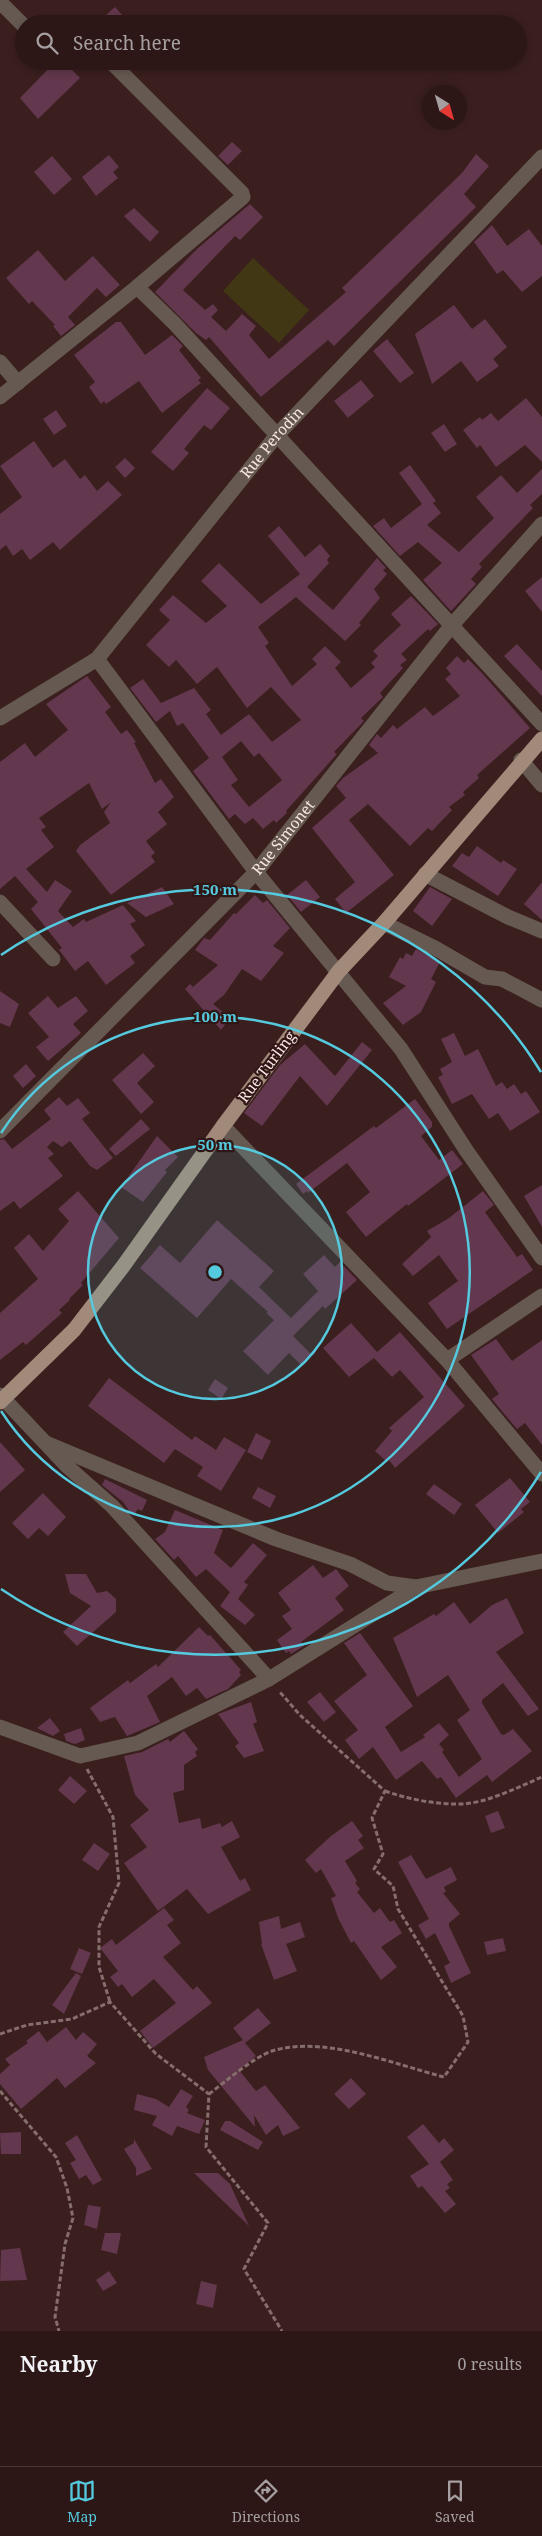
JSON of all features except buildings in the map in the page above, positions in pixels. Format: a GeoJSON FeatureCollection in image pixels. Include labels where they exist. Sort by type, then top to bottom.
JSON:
{"type":"FeatureCollection","features":[{"type":"Feature","properties":{"kind":"main road","name":"Rue Turling"},"geometry":{"type":"LineString","coordinates":[[1,1399],[74,1330],[124,1265],[223,1126],[339,972],[384,923],[521,760],[542,739]]}},
{"type":"Feature","properties":{"kind":"street"},"geometry":{"type":"LineString","coordinates":[[0,2],[15,17]]}},
{"type":"Feature","properties":{"kind":"street"},"geometry":{"type":"LineString","coordinates":[[0,397],[137,287],[243,197],[229,179],[119,70]]}},
{"type":"Feature","properties":{"kind":"street","name":"Rue Perodin"},"geometry":{"type":"LineString","coordinates":[[0,718],[97,659],[277,435],[542,157]]}},
{"type":"Feature","properties":{"kind":"street"},"geometry":{"type":"LineString","coordinates":[[137,287],[175,324],[542,724]]}},
{"type":"Feature","properties":{"kind":"street"},"geometry":{"type":"LineString","coordinates":[[0,362],[18,383]]}},
{"type":"Feature","properties":{"kind":"street","name":"Rue Simonet"},"geometry":{"type":"LineString","coordinates":[[0,1132],[256,872],[452,625],[542,524]]}},
{"type":"Feature","properties":{"kind":"street"},"geometry":{"type":"LineString","coordinates":[[97,659],[256,872],[401,1049],[466,1150],[542,1258]]}},
{"type":"Feature","properties":{"kind":"street"},"geometry":{"type":"LineString","coordinates":[[521,760],[542,785]]}},
{"type":"Feature","properties":{"kind":"street"},"geometry":{"type":"LineString","coordinates":[[424,874],[508,917],[542,931]]}},
{"type":"Feature","properties":{"kind":"street"},"geometry":{"type":"LineString","coordinates":[[0,902],[53,959]]}},
{"type":"Feature","properties":{"kind":"street"},"geometry":{"type":"LineString","coordinates":[[384,923],[435,948],[485,976],[502,979],[542,1000]]}},
{"type":"Feature","properties":{"kind":"street"},"geometry":{"type":"LineString","coordinates":[[223,1126],[447,1360],[542,1474]]}},
{"type":"Feature","properties":{"kind":"street"},"geometry":{"type":"LineString","coordinates":[[447,1360],[542,1296]]}},
{"type":"Feature","properties":{"kind":"street"},"geometry":{"type":"LineString","coordinates":[[1,1399],[48,1444],[68,1467],[112,1506],[269,1679]]}},
{"type":"Feature","properties":{"kind":"street"},"geometry":{"type":"LineString","coordinates":[[48,1444],[276,1539],[350,1564],[387,1583],[416,1587],[542,1561]]}},
{"type":"Feature","properties":{"kind":"street"},"geometry":{"type":"LineString","coordinates":[[0,1727],[80,1756],[138,1743],[269,1679],[416,1587]]}},
{"type":"Feature","properties":{"kind":"path"},"geometry":{"type":"LineString","coordinates":[[269,1679],[300,1715],[385,1791],[408,1799],[458,1804],[496,1796],[542,1777]]}},
{"type":"Feature","properties":{"kind":"path"},"geometry":{"type":"LineString","coordinates":[[80,1756],[113,1817],[119,1884],[99,1927],[99,1967],[110,2002],[156,2054],[209,2094]]}},
{"type":"Feature","properties":{"kind":"path"},"geometry":{"type":"LineString","coordinates":[[209,2094],[272,2051],[310,2047],[357,2052],[444,2077],[468,2042],[463,2016],[398,1910],[393,1886],[374,1869],[383,1854],[372,1818],[385,1791]]}},
{"type":"Feature","properties":{"kind":"path"},"geometry":{"type":"LineString","coordinates":[[0,2034],[27,2025],[72,2019],[110,2002]]}},
{"type":"Feature","properties":{"kind":"path"},"geometry":{"type":"LineString","coordinates":[[0,2091],[56,2157],[66,2188],[73,2218],[65,2244],[55,2317],[59,2331]]}},
{"type":"Feature","properties":{"kind":"path"},"geometry":{"type":"LineString","coordinates":[[209,2094],[206,2147],[268,2223],[244,2269],[282,2331]]}},
{"type":"Feature","properties":{"kind":"shaded area"},"geometry":{"type":"Polygon","coordinates":[[[253,258],[309,310],[279,343],[223,291],[253,258]]]}}]}
